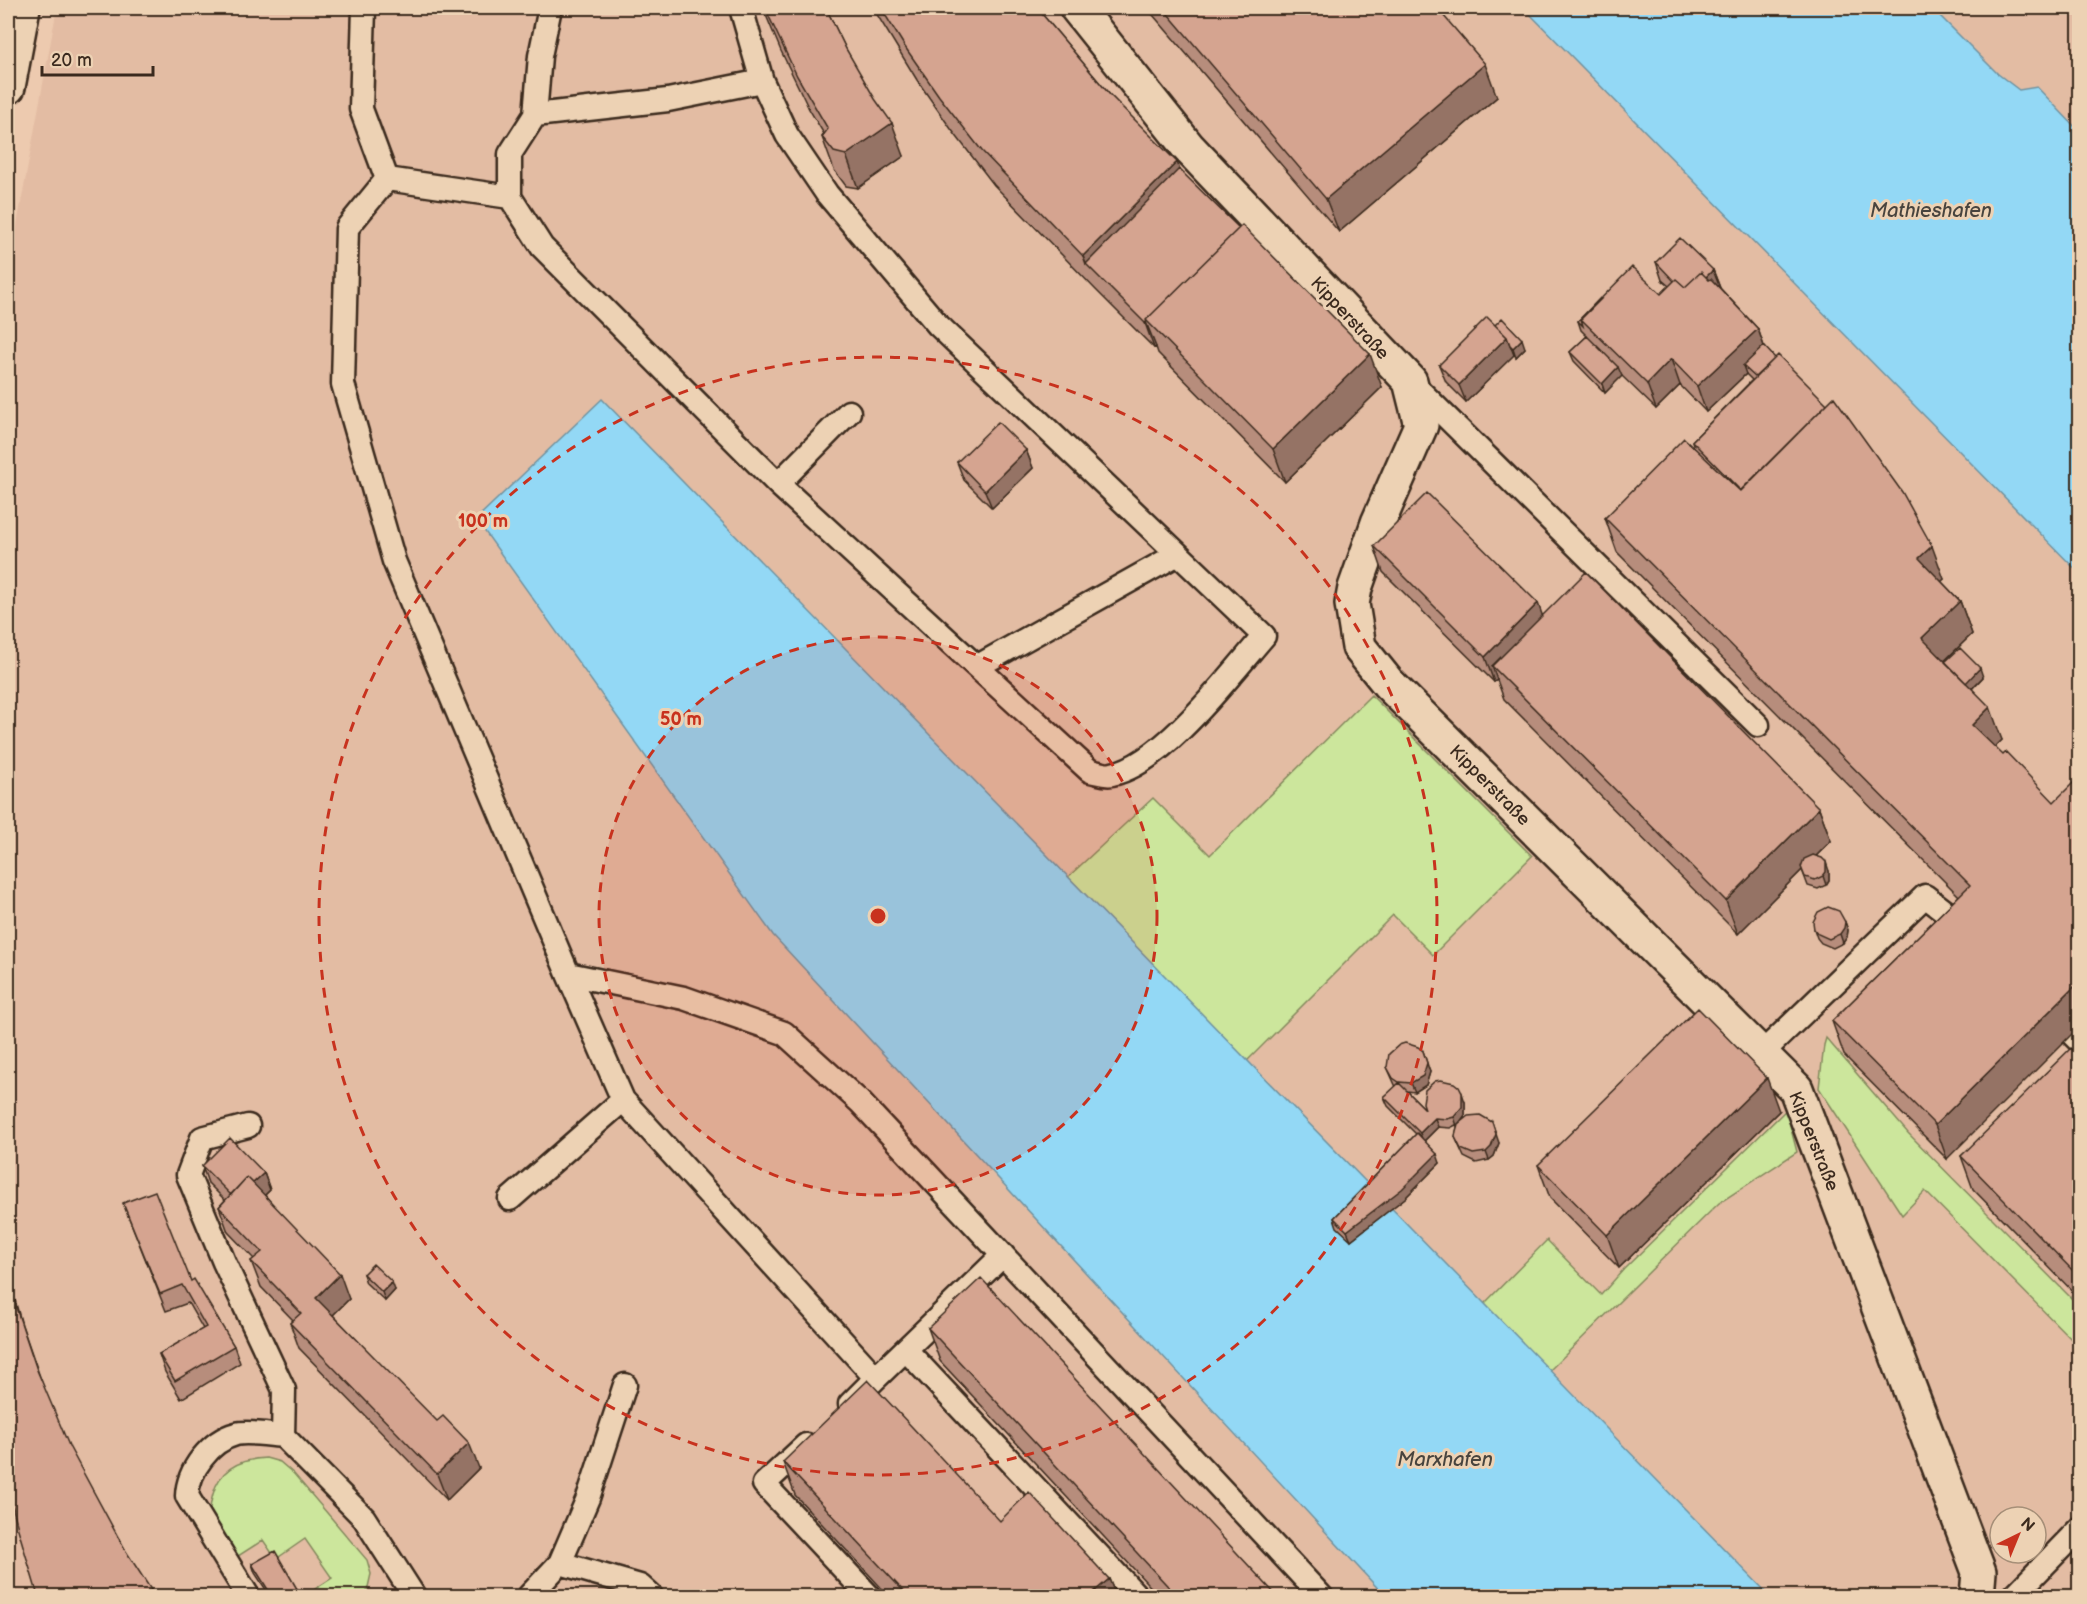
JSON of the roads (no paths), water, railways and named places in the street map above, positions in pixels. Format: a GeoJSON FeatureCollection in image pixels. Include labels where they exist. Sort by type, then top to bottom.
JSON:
{"type":"FeatureCollection","features":[{"type":"Feature","properties":{"kind":"street"},"geometry":{"type":"LineString","coordinates":[[8,87],[23,8]]}},
{"type":"Feature","properties":{"kind":"street","name":"Kipperstraße"},"geometry":{"type":"LineString","coordinates":[[1077,8],[1188,147],[1410,381],[1420,425],[1378,522],[1355,588],[1352,604],[1359,647],[1388,683],[1797,1089],[1979,1572],[1977,1596]]}},
{"type":"Feature","properties":{"kind":"lane"},"geometry":{"type":"LineString","coordinates":[[364,8],[361,109],[387,179]]}},
{"type":"Feature","properties":{"kind":"lane"},"geometry":{"type":"LineString","coordinates":[[550,8],[540,56],[535,115],[510,154],[510,197],[542,247],[778,484],[1090,771],[1110,775],[1134,767],[1181,730],[1264,636],[938,325],[827,194],[787,135],[762,81],[741,8]]}},
{"type":"Feature","properties":{"kind":"lane"},"geometry":{"type":"LineString","coordinates":[[535,115],[668,100],[762,81]]}},
{"type":"Feature","properties":{"kind":"lane"},"geometry":{"type":"LineString","coordinates":[[387,179],[510,197]]}},
{"type":"Feature","properties":{"kind":"lane"},"geometry":{"type":"LineString","coordinates":[[387,179],[347,228],[343,384],[394,561],[623,1100],[876,1378]]}},
{"type":"Feature","properties":{"kind":"lane"},"geometry":{"type":"LineString","coordinates":[[1410,381],[1758,725]]}},
{"type":"Feature","properties":{"kind":"lane"},"geometry":{"type":"LineString","coordinates":[[778,484],[849,412]]}},
{"type":"Feature","properties":{"kind":"lane"},"geometry":{"type":"LineString","coordinates":[[978,666],[1178,554]]}},
{"type":"Feature","properties":{"kind":"lane"},"geometry":{"type":"LineString","coordinates":[[1761,1054],[1925,896],[1971,930]]}},
{"type":"Feature","properties":{"kind":"lane"},"geometry":{"type":"LineString","coordinates":[[568,974],[684,998],[784,1033],[860,1102],[1321,1596]]}},
{"type":"Feature","properties":{"kind":"lane"},"geometry":{"type":"LineString","coordinates":[[510,1199],[623,1100]]}},
{"type":"Feature","properties":{"kind":"lane"},"geometry":{"type":"LineString","coordinates":[[248,1126],[202,1138],[188,1175],[224,1262],[284,1390],[283,1436]]}},
{"type":"Feature","properties":{"kind":"lane"},"geometry":{"type":"LineString","coordinates":[[869,1596],[764,1484],[1003,1255]]}},
{"type":"Feature","properties":{"kind":"lane"},"geometry":{"type":"LineString","coordinates":[[906,1350],[1137,1596]]}},
{"type":"Feature","properties":{"kind":"lane"},"geometry":{"type":"LineString","coordinates":[[529,1596],[560,1563],[588,1498],[625,1385]]}},
{"type":"Feature","properties":{"kind":"lane"},"geometry":{"type":"LineString","coordinates":[[248,1596],[187,1496],[188,1483],[209,1448],[237,1434],[283,1436],[364,1518],[414,1596]]}},
{"type":"Feature","properties":{"kind":"lane"},"geometry":{"type":"LineString","coordinates":[[2014,1596],[2079,1528]]}},
{"type":"Feature","properties":{"kind":"lane"},"geometry":{"type":"LineString","coordinates":[[560,1563],[640,1586],[651,1596]]}},
{"type":"Feature","properties":{"kind":"water","name":"Mathieshafen"},"geometry":{"type":"Polygon","coordinates":[[[1524,8],[1932,8],[1998,74],[2019,90],[2037,87],[2079,131],[2079,573],[1524,8]]]}},
{"type":"Feature","properties":{"kind":"water","name":"Marxhafen"},"geometry":{"type":"Polygon","coordinates":[[[602,399],[1770,1596],[1385,1596],[773,935],[481,526],[474,521],[602,399]]]}}]}
